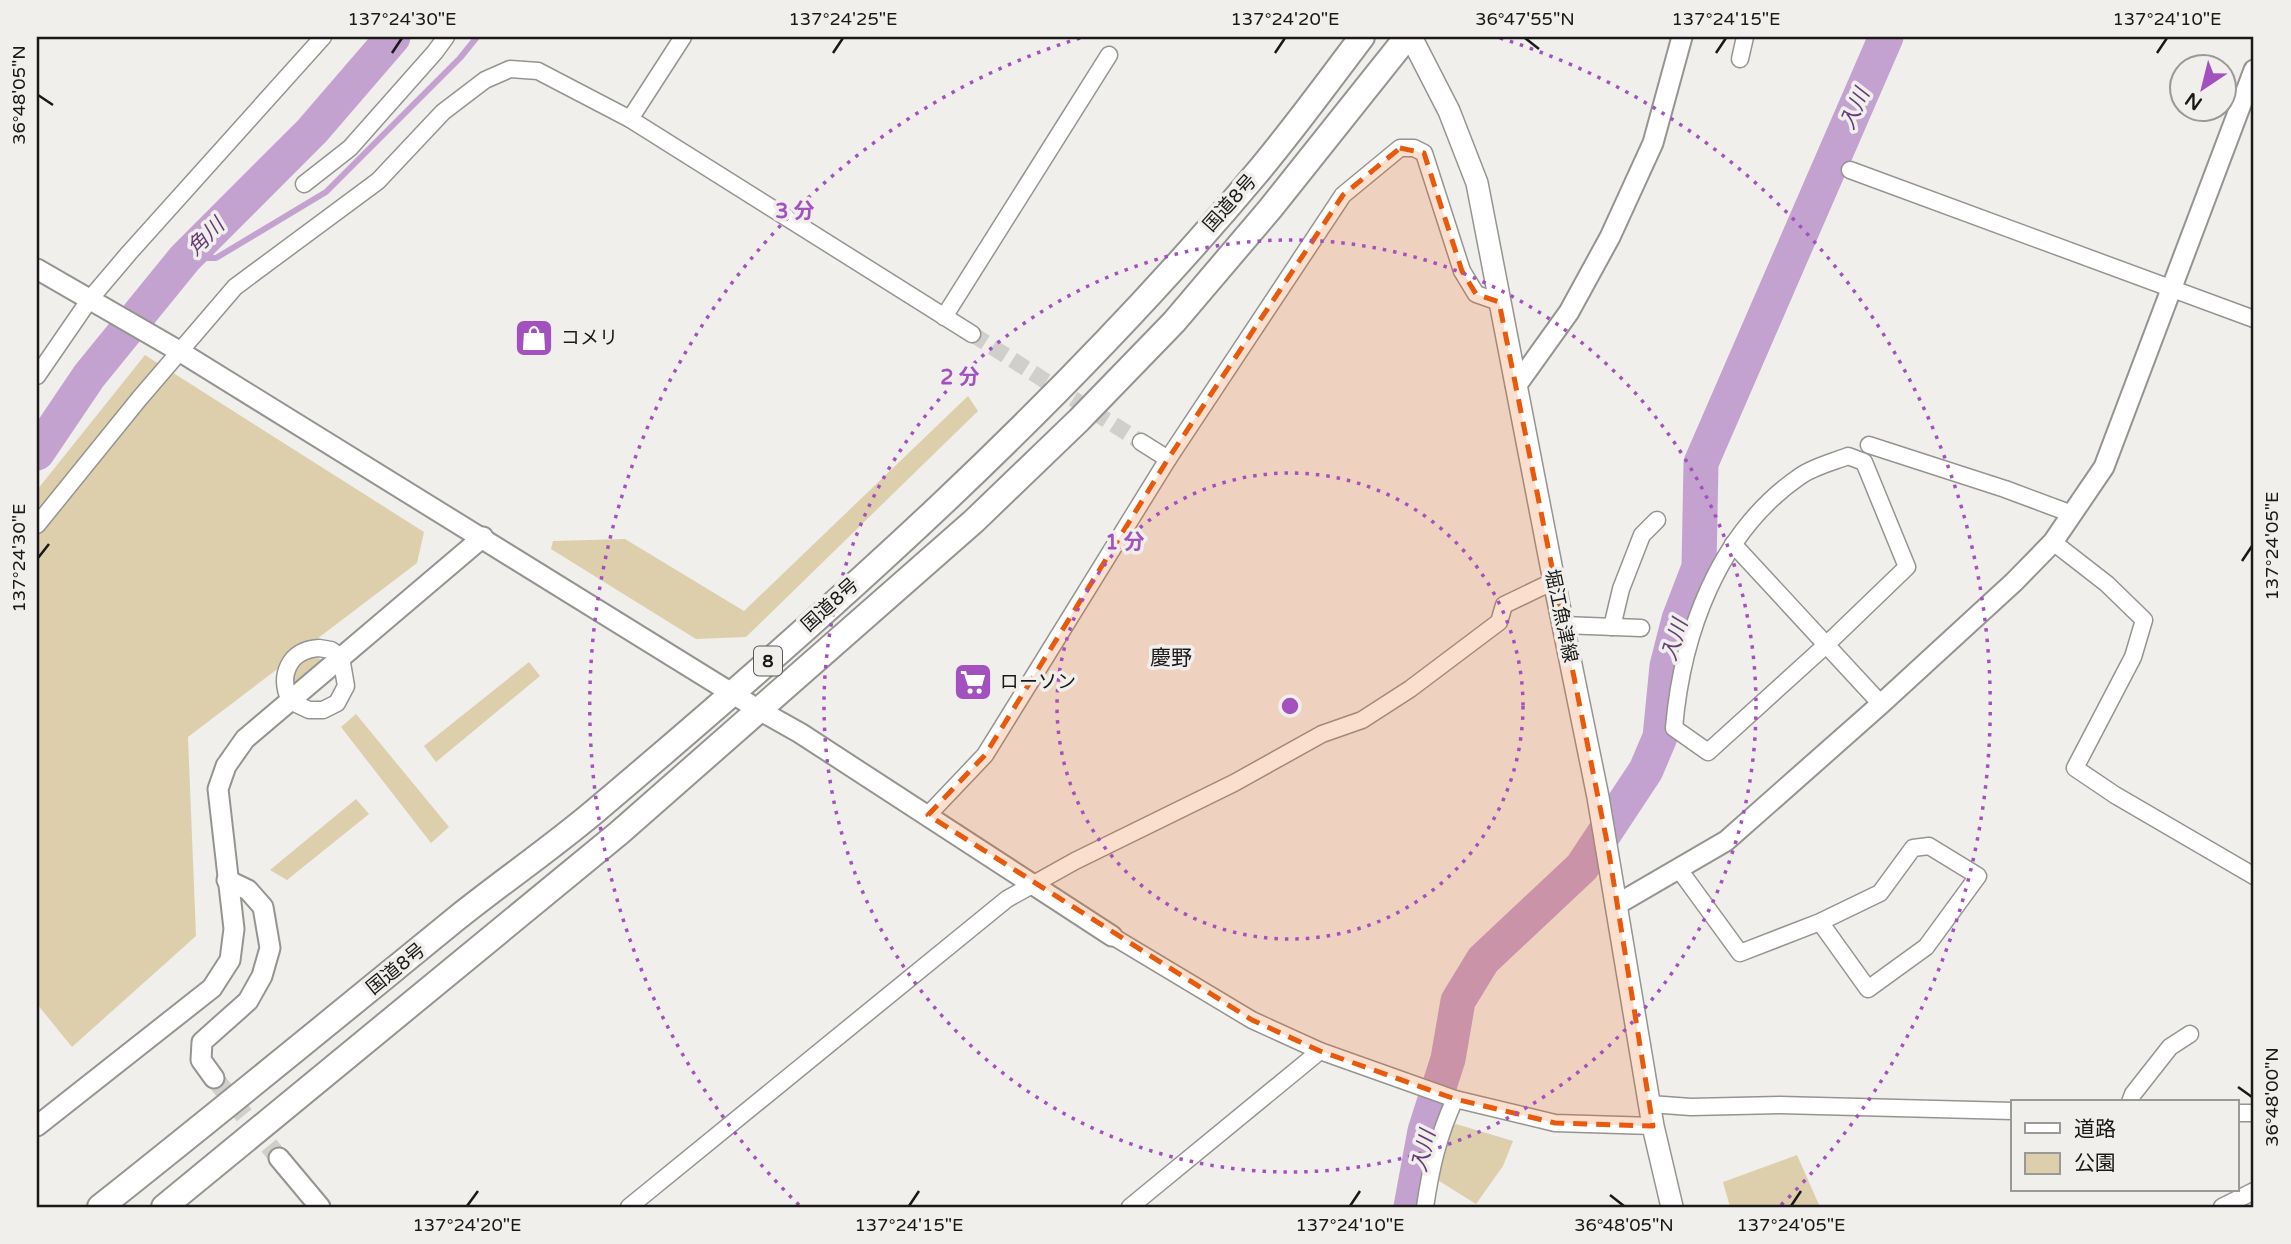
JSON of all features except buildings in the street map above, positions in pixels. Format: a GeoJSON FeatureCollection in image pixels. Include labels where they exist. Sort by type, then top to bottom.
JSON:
{"type":"FeatureCollection","features":[{"type":"Feature","properties":{"kind":"highway","name":"国道8号"},"geometry":{"type":"LineString","coordinates":[[100,1207],[461,916],[591,815],[924,520],[1079,369],[1257,173],[1362,37]]}},
{"type":"Feature","properties":{"kind":"highway","name":"国道8号"},"geometry":{"type":"LineString","coordinates":[[163,1207],[619,834],[974,521],[1079,420],[1174,322],[1270,209],[1409,37]]}},
{"type":"Feature","properties":{"kind":"main road","name":"堀江魚津線"},"geometry":{"type":"LineString","coordinates":[[1409,37],[1449,111],[1477,183],[1601,809],[1653,1126],[1672,1207]]}},
{"type":"Feature","properties":{"kind":"street"},"geometry":{"type":"LineString","coordinates":[[37,376],[129,253],[323,37]]}},
{"type":"Feature","properties":{"kind":"street"},"geometry":{"type":"LineString","coordinates":[[304,184],[350,148],[446,37]]}},
{"type":"Feature","properties":{"kind":"street"},"geometry":{"type":"LineString","coordinates":[[630,119],[683,37]]}},
{"type":"Feature","properties":{"kind":"street"},"geometry":{"type":"LineString","coordinates":[[1516,386],[1569,312],[1615,225],[1653,143],[1682,37]]}},
{"type":"Feature","properties":{"kind":"street"},"geometry":{"type":"LineString","coordinates":[[1740,59],[1745,37]]}},
{"type":"Feature","properties":{"kind":"street"},"geometry":{"type":"LineString","coordinates":[[944,317],[1109,55]]}},
{"type":"Feature","properties":{"kind":"street"},"geometry":{"type":"LineString","coordinates":[[37,525],[179,351],[235,287],[379,181],[443,112],[485,80],[510,69],[538,71],[630,119],[972,334]]}},
{"type":"Feature","properties":{"kind":"street"},"geometry":{"type":"LineString","coordinates":[[1616,905],[1726,841],[1881,704],[2014,582],[2053,542],[2104,467],[2254,70]]}},
{"type":"Feature","properties":{"kind":"street"},"geometry":{"type":"LineString","coordinates":[[928,815],[985,755],[1168,459],[1343,195],[1401,148],[1414,148],[1424,153],[1462,271],[1476,294],[1499,302]]}},
{"type":"Feature","properties":{"kind":"street"},"geometry":{"type":"LineString","coordinates":[[1850,170],[2254,319]]}},
{"type":"Feature","properties":{"kind":"street"},"geometry":{"type":"LineString","coordinates":[[37,269],[179,351],[483,537],[800,733],[1112,936],[1252,1020],[1321,1051],[1455,1099],[1555,1123],[1653,1126]]}},
{"type":"Feature","properties":{"kind":"street"},"geometry":{"type":"LineString","coordinates":[[1141,442],[1168,459]]}},
{"type":"Feature","properties":{"kind":"street"},"geometry":{"type":"LineString","coordinates":[[1869,445],[2073,514]]}},
{"type":"Feature","properties":{"kind":"street"},"geometry":{"type":"LineString","coordinates":[[1848,456],[1864,462],[1908,567],[1826,645],[1708,752],[1674,728],[1685,651],[1704,598],[1733,544],[1765,506],[1800,475],[1848,456]]}},
{"type":"Feature","properties":{"kind":"street"},"geometry":{"type":"LineString","coordinates":[[1612,627],[1621,589],[1642,535],[1657,520]]}},
{"type":"Feature","properties":{"kind":"street"},"geometry":{"type":"LineString","coordinates":[[37,1126],[212,988],[230,960],[234,929],[218,789],[226,766],[245,739],[483,537]]}},
{"type":"Feature","properties":{"kind":"street"},"geometry":{"type":"LineString","coordinates":[[2053,542],[2107,584],[2144,621],[2133,657],[2075,768],[2115,795],[2254,876]]}},
{"type":"Feature","properties":{"kind":"street"},"geometry":{"type":"LineString","coordinates":[[1733,544],[1881,704]]}},
{"type":"Feature","properties":{"kind":"street"},"geometry":{"type":"LineString","coordinates":[[629,1207],[1007,899],[1234,783],[1322,734],[1362,720],[1410,689],[1499,622],[1504,605],[1554,580]]}},
{"type":"Feature","properties":{"kind":"street"},"geometry":{"type":"LineString","coordinates":[[1563,625],[1641,628]]}},
{"type":"Feature","properties":{"kind":"street"},"geometry":{"type":"LineString","coordinates":[[319,648],[331,650],[341,657],[346,686],[337,703],[323,710],[309,710],[290,701],[284,677],[288,666],[299,653],[319,648]]}},
{"type":"Feature","properties":{"kind":"street"},"geometry":{"type":"LineString","coordinates":[[1678,868],[1740,953],[1820,922],[1880,893],[1913,848],[1929,846],[1978,876],[1926,947],[1868,989],[1820,922]]}},
{"type":"Feature","properties":{"kind":"street"},"geometry":{"type":"LineString","coordinates":[[214,1078],[201,1060],[202,1042],[248,1001],[262,976],[270,948],[263,907],[248,890],[227,880]]}},
{"type":"Feature","properties":{"kind":"street"},"geometry":{"type":"LineString","coordinates":[[2131,1100],[2170,1047],[2190,1034]]}},
{"type":"Feature","properties":{"kind":"street"},"geometry":{"type":"LineString","coordinates":[[1130,1207],[1321,1051]]}},
{"type":"Feature","properties":{"kind":"street"},"geometry":{"type":"LineString","coordinates":[[1425,1207],[1439,1133],[1455,1099]]}},
{"type":"Feature","properties":{"kind":"street"},"geometry":{"type":"LineString","coordinates":[[1650,1104],[1691,1107],[1780,1105],[2011,1111]]}},
{"type":"Feature","properties":{"kind":"street"},"geometry":{"type":"LineString","coordinates":[[279,1158],[320,1207]]}},
{"type":"Feature","properties":{"kind":"street"},"geometry":{"type":"LineString","coordinates":[[2222,1207],[2254,1191]]}},
{"type":"Feature","properties":{"kind":"highlighted area"},"geometry":{"type":"Polygon","coordinates":[[[1400,148],[1424,153],[1462,271],[1476,294],[1499,302],[1608,847],[1653,1126],[1555,1123],[1455,1099],[1320,1051],[1252,1020],[928,815],[985,755],[1168,459],[1343,195],[1400,148]]]}},
{"type":"Feature","properties":{"kind":"green space"},"geometry":{"type":"Polygon","coordinates":[[[145,355],[424,532],[417,563],[188,737],[196,936],[72,1047],[37,1004],[37,490],[145,355]]]}},
{"type":"Feature","properties":{"kind":"green space"},"geometry":{"type":"Polygon","coordinates":[[[968,396],[978,411],[746,637],[696,639],[551,549],[553,541],[625,539],[744,611],[968,396]]]}},
{"type":"Feature","properties":{"kind":"green space"},"geometry":{"type":"Polygon","coordinates":[[[313,656],[323,660],[295,683],[292,675],[298,663],[313,656]]]}},
{"type":"Feature","properties":{"kind":"green space"},"geometry":{"type":"Polygon","coordinates":[[[529,662],[540,676],[436,762],[424,746],[529,662]]]}},
{"type":"Feature","properties":{"kind":"green space"},"geometry":{"type":"Polygon","coordinates":[[[356,714],[449,827],[431,843],[341,727],[356,714]]]}},
{"type":"Feature","properties":{"kind":"green space"},"geometry":{"type":"Polygon","coordinates":[[[356,799],[369,814],[287,880],[270,870],[356,799]]]}},
{"type":"Feature","properties":{"kind":"green space"},"geometry":{"type":"Polygon","coordinates":[[[1456,1124],[1513,1141],[1503,1166],[1476,1204],[1436,1179],[1448,1128],[1456,1124]]]}},
{"type":"Feature","properties":{"kind":"green space"},"geometry":{"type":"Polygon","coordinates":[[[1797,1155],[1820,1207],[1730,1207],[1723,1182],[1797,1155]]]}},
{"type":"Feature","properties":{"kind":"waterway","name":"角川"},"geometry":{"type":"LineString","coordinates":[[37,453],[89,376],[185,258],[312,131],[393,37]]}},
{"type":"Feature","properties":{"kind":"waterway"},"geometry":{"type":"LineString","coordinates":[[185,258],[216,258],[326,192],[460,58],[477,37]]}},
{"type":"Feature","properties":{"kind":"waterway","name":"入川"},"geometry":{"type":"LineString","coordinates":[[1411,1207],[1425,1131],[1448,1059],[1458,1001],[1483,960],[1582,867],[1646,770],[1660,737],[1667,666],[1679,619],[1699,567],[1701,463],[1886,37]]}},
{"type":"Feature","properties":{"kind":"tunnel"},"geometry":{"type":"LineString","coordinates":[[972,334],[1141,442]]}},
{"type":"Feature","properties":{"kind":"tunnel"},"geometry":{"type":"LineString","coordinates":[[214,1078],[279,1158]]}},
{"type":"Feature","properties":{"kind":"place","name":"コメリ"},"geometry":{"type":"Point","coordinates":[534,338]}},
{"type":"Feature","properties":{"kind":"place","name":"ローソン"},"geometry":{"type":"Point","coordinates":[973,682]}},
{"type":"Feature","properties":{"kind":"district","name":"慶野"},"geometry":{"type":"Point","coordinates":[1171,658]}}]}
